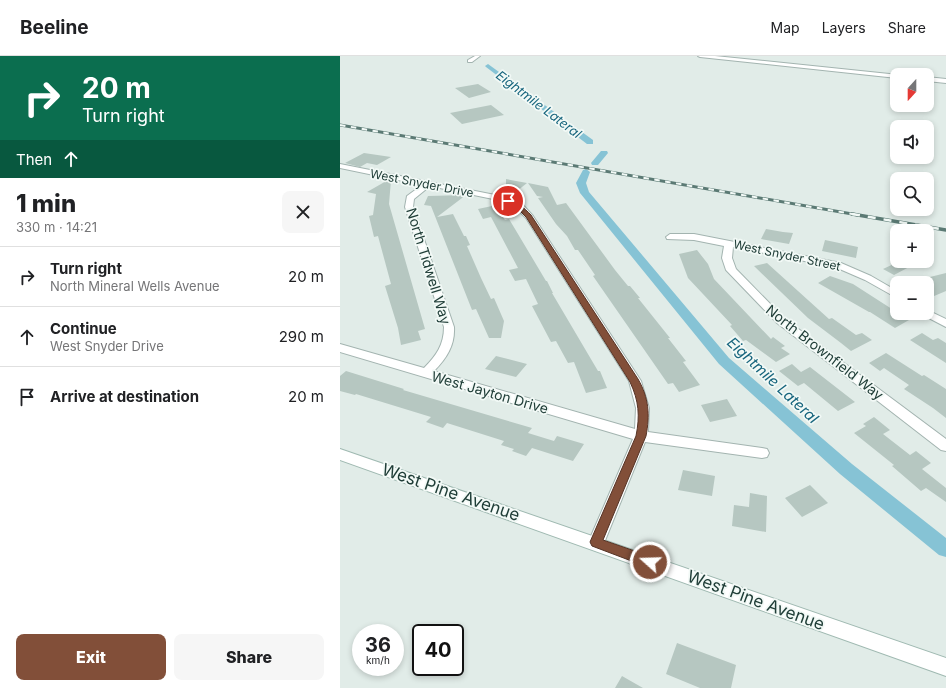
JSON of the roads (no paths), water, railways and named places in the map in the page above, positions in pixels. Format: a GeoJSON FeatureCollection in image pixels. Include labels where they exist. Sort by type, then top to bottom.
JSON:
{"type":"FeatureCollection","features":[{"type":"Feature","properties":{"kind":"street"},"geometry":{"type":"LineString","coordinates":[[470,61],[478,56]]}},
{"type":"Feature","properties":{"kind":"street"},"geometry":{"type":"LineString","coordinates":[[700,56],[890,75]]}},
{"type":"Feature","properties":{"kind":"street"},"geometry":{"type":"LineString","coordinates":[[780,64],[786,56]]}},
{"type":"Feature","properties":{"kind":"street"},"geometry":{"type":"LineString","coordinates":[[934,80],[946,81]]}},
{"type":"Feature","properties":{"kind":"street","name":"West Snyder Drive"},"geometry":{"type":"LineString","coordinates":[[340,166],[500,198],[514,204],[525,212],[635,381],[641,394],[644,407],[644,421],[641,436]]}},
{"type":"Feature","properties":{"kind":"street","name":"North Tidwell Way"},"geometry":{"type":"LineString","coordinates":[[426,373],[443,354],[448,345],[450,336],[449,327],[409,207],[410,198],[428,184]]}},
{"type":"Feature","properties":{"kind":"street","name":"West Snyder Street"},"geometry":{"type":"LineString","coordinates":[[670,237],[694,237],[838,265],[868,278],[890,291]]}},
{"type":"Feature","properties":{"kind":"street","name":"North Brownfield Way"},"geometry":{"type":"LineString","coordinates":[[730,243],[727,258],[731,270],[781,321],[946,446]]}},
{"type":"Feature","properties":{"kind":"street"},"geometry":{"type":"LineString","coordinates":[[934,317],[946,324]]}},
{"type":"Feature","properties":{"kind":"street","name":"West Jayton Drive"},"geometry":{"type":"LineString","coordinates":[[340,348],[641,436],[762,453]]}},
{"type":"Feature","properties":{"kind":"street"},"geometry":{"type":"LineString","coordinates":[[596,542],[641,436]]}},
{"type":"Feature","properties":{"kind":"street","name":"West Pine Avenue"},"geometry":{"type":"LineString","coordinates":[[340,454],[596,542],[946,667]]}},
{"type":"Feature","properties":{"kind":"waterway","name":"Eightmile Lateral"},"geometry":{"type":"LineString","coordinates":[[488,66],[590,142]]}},
{"type":"Feature","properties":{"kind":"waterway","name":"Eightmile Lateral"},"geometry":{"type":"LineString","coordinates":[[595,163],[604,153]]}},
{"type":"Feature","properties":{"kind":"waterway","name":"Eightmile Lateral"},"geometry":{"type":"LineString","coordinates":[[586,172],[581,183],[585,193],[724,361],[846,469],[946,549]]}},
{"type":"Feature","properties":{"kind":"railway"},"geometry":{"type":"LineString","coordinates":[[340,125],[858,215]]}},
{"type":"Feature","properties":{"kind":"railway"},"geometry":{"type":"LineString","coordinates":[[852,214],[946,230]]}}]}
